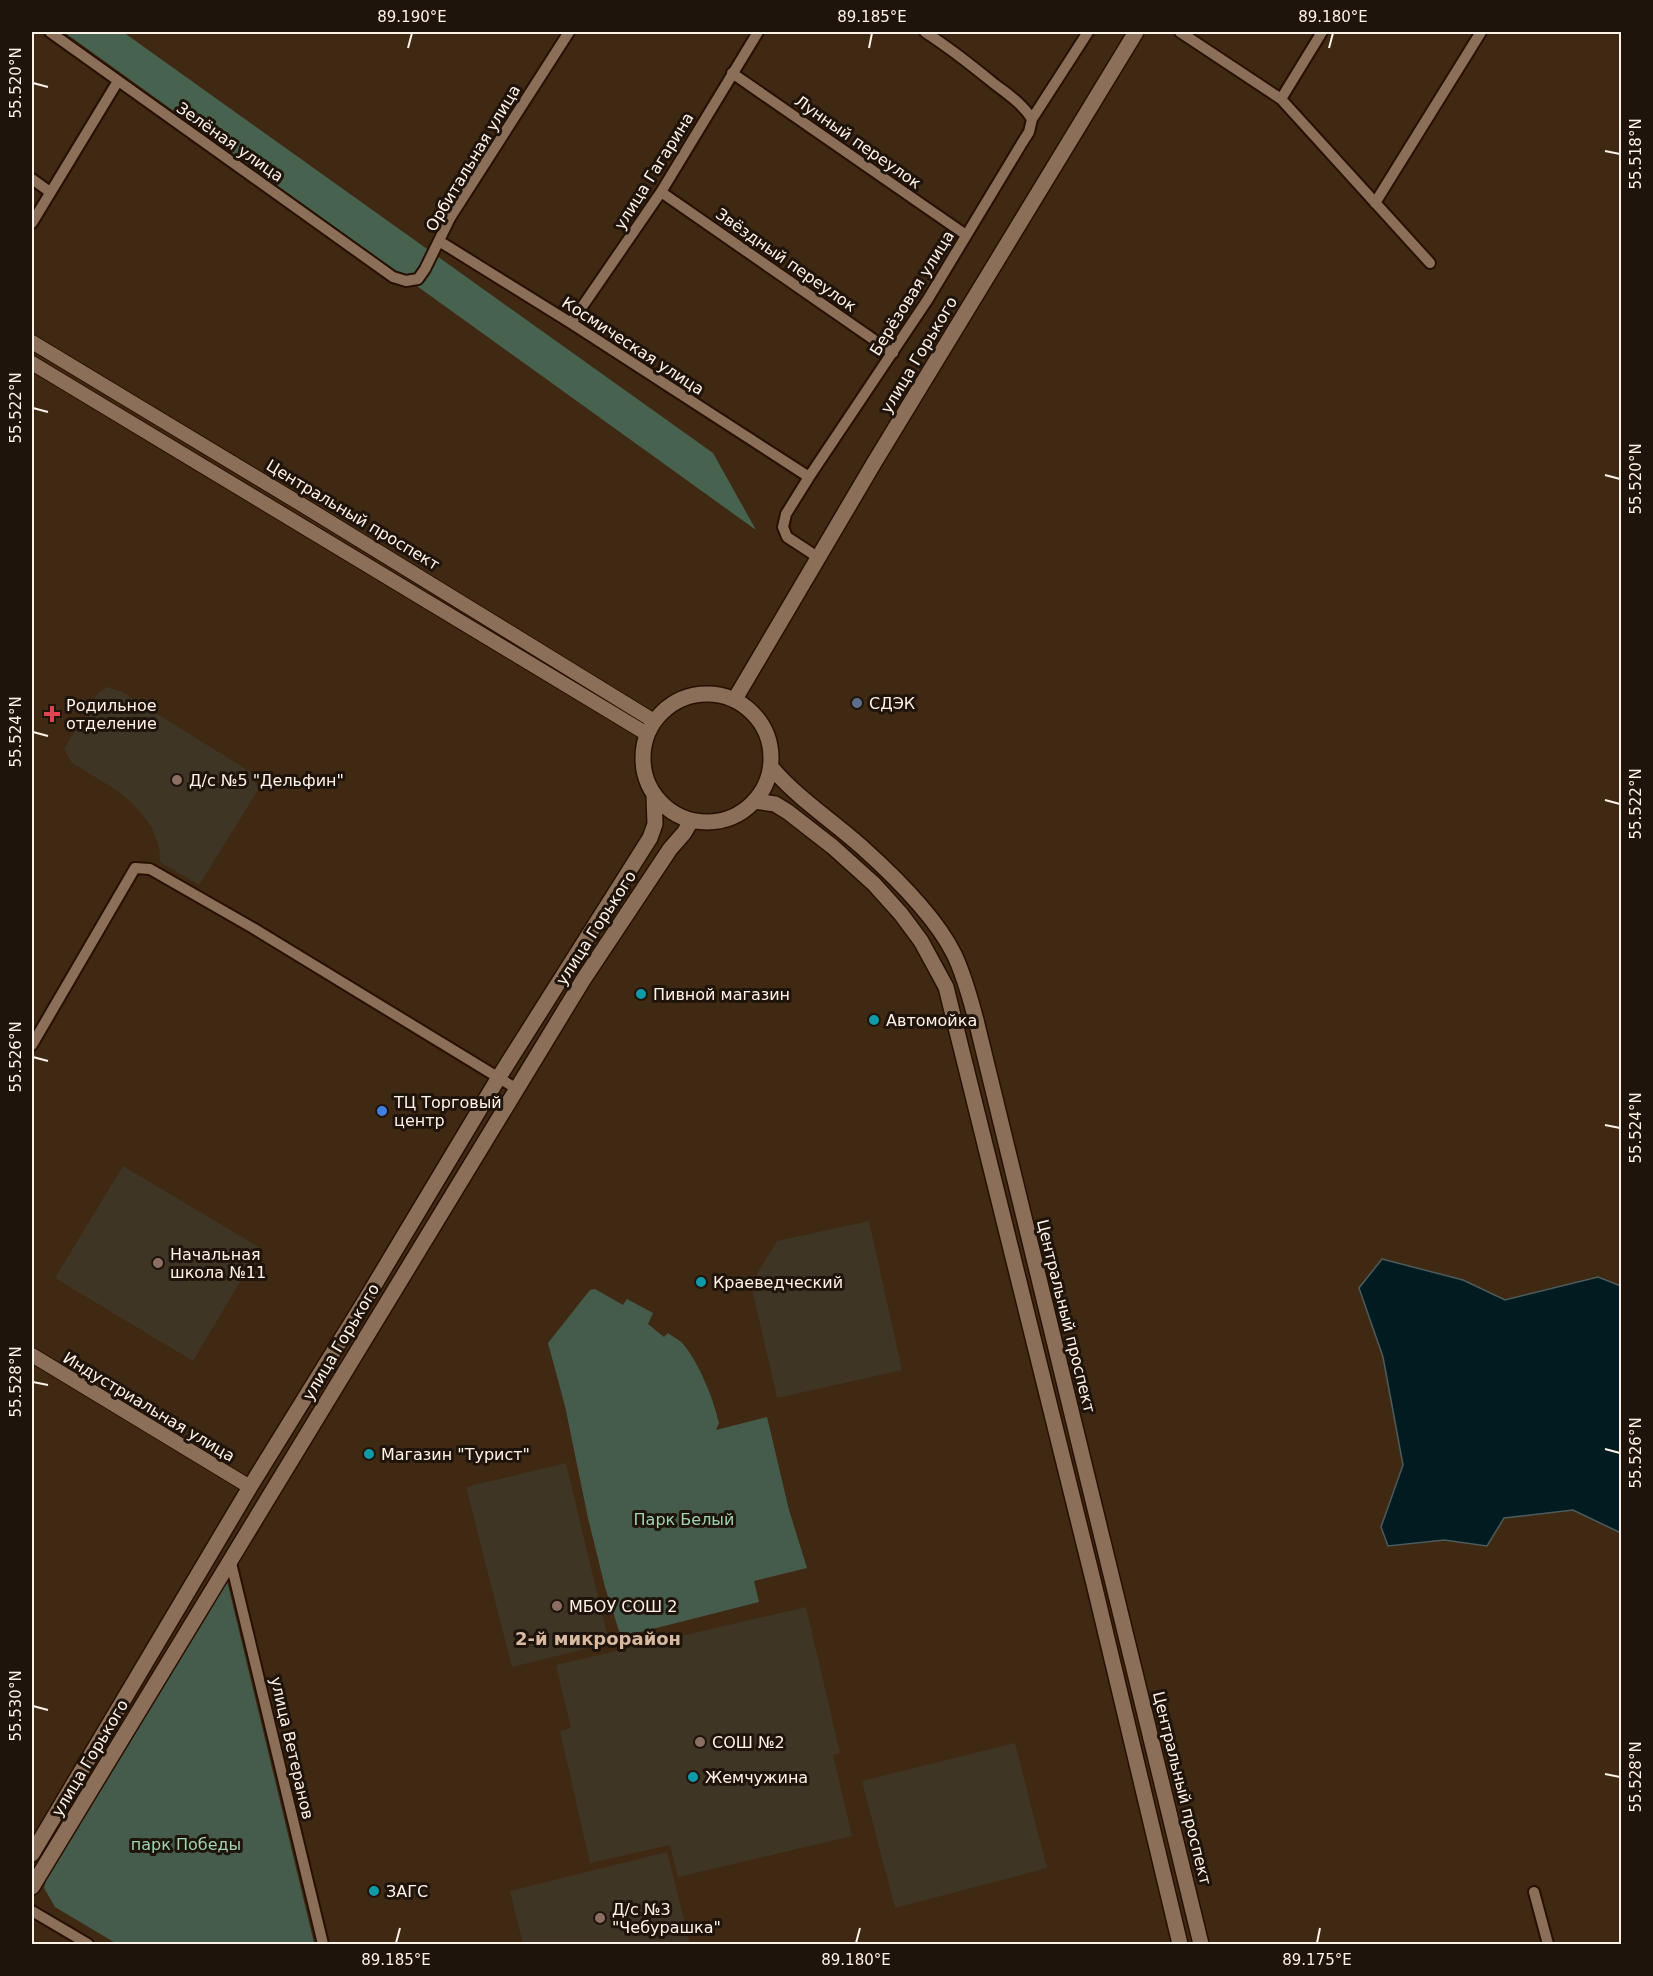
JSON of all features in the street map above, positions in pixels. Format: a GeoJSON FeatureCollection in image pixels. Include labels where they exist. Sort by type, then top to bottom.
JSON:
{"type":"FeatureCollection","features":[{"type":"Feature","properties":{"kind":"main road","name":"улица Горького"},"geometry":{"type":"LineString","coordinates":[[735,699],[874,463],[1136,32]]}},
{"type":"Feature","properties":{"kind":"main road"},"geometry":{"type":"LineString","coordinates":[[696,694],[713,694],[735,699],[756,716],[765,729],[771,754],[771,767],[765,785],[755,801],[743,811],[729,818],[714,822],[691,821],[669,810],[654,797],[643,769],[642,751],[650,727],[666,708],[680,699],[696,694]]}},
{"type":"Feature","properties":{"kind":"main road","name":"Центральный проспект"},"geometry":{"type":"LineString","coordinates":[[771,767],[786,784],[864,849],[915,901],[953,952],[965,981],[974,1010],[1201,1944]]}},
{"type":"Feature","properties":{"kind":"main road","name":"улица Горького"},"geometry":{"type":"LineString","coordinates":[[32,1854],[250,1487],[499,1077],[650,838],[655,824],[654,797]]}},
{"type":"Feature","properties":{"kind":"main road"},"geometry":{"type":"LineString","coordinates":[[755,801],[775,804],[804,823],[874,884],[921,941],[946,987],[1097,1595],[1180,1944]]}},
{"type":"Feature","properties":{"kind":"main road","name":"улица Горького"},"geometry":{"type":"LineString","coordinates":[[32,1887],[583,980],[691,821]]}},
{"type":"Feature","properties":{"kind":"main road"},"geometry":{"type":"LineString","coordinates":[[921,941],[938,930]]}},
{"type":"Feature","properties":{"kind":"main road"},"geometry":{"type":"LineString","coordinates":[[1040,1370],[1059,1366]]}},
{"type":"Feature","properties":{"kind":"main road"},"geometry":{"type":"LineString","coordinates":[[250,1487],[267,1498]]}},
{"type":"Feature","properties":{"kind":"street","name":"Зелёная улица"},"geometry":{"type":"LineString","coordinates":[[50,32],[393,277]]}},
{"type":"Feature","properties":{"kind":"street","name":"Орбитальная улица"},"geometry":{"type":"LineString","coordinates":[[393,277],[406,281],[418,279],[450,218],[569,32]]}},
{"type":"Feature","properties":{"kind":"street","name":"улица Гагарина"},"geometry":{"type":"LineString","coordinates":[[571,323],[661,192],[758,32]]}},
{"type":"Feature","properties":{"kind":"street"},"geometry":{"type":"LineString","coordinates":[[925,32],[955,52],[1013,98],[1026,109],[1032,119]]}},
{"type":"Feature","properties":{"kind":"street","name":"Берёзовая улица"},"geometry":{"type":"LineString","coordinates":[[819,558],[787,537],[783,527],[786,514],[966,236],[1029,132],[1032,119],[1088,32]]}},
{"type":"Feature","properties":{"kind":"street"},"geometry":{"type":"LineString","coordinates":[[1180,32],[1281,99],[1430,263]]}},
{"type":"Feature","properties":{"kind":"street"},"geometry":{"type":"LineString","coordinates":[[1281,99],[1322,32]]}},
{"type":"Feature","properties":{"kind":"street"},"geometry":{"type":"LineString","coordinates":[[1375,203],[1480,32]]}},
{"type":"Feature","properties":{"kind":"street","name":"Лунный переулок"},"geometry":{"type":"LineString","coordinates":[[732,73],[966,236]]}},
{"type":"Feature","properties":{"kind":"street"},"geometry":{"type":"LineString","coordinates":[[32,223],[118,81]]}},
{"type":"Feature","properties":{"kind":"street"},"geometry":{"type":"LineString","coordinates":[[32,179],[50,192]]}},
{"type":"Feature","properties":{"kind":"street","name":"Звёздный переулок"},"geometry":{"type":"LineString","coordinates":[[661,192],[893,352]]}},
{"type":"Feature","properties":{"kind":"street","name":"Космическая улица"},"geometry":{"type":"LineString","coordinates":[[439,241],[571,323],[809,477]]}},
{"type":"Feature","properties":{"kind":"street","name":"Центральный проспект"},"geometry":{"type":"LineString","coordinates":[[32,342],[304,506],[650,727]]}},
{"type":"Feature","properties":{"kind":"street"},"geometry":{"type":"LineString","coordinates":[[32,363],[650,727]]}},
{"type":"Feature","properties":{"kind":"street"},"geometry":{"type":"LineString","coordinates":[[32,1045],[135,868],[150,869],[253,928],[517,1089]]}},
{"type":"Feature","properties":{"kind":"street","name":"Индустриальная улица"},"geometry":{"type":"LineString","coordinates":[[32,1354],[250,1487]]}},
{"type":"Feature","properties":{"kind":"street","name":"улица Ветеранов"},"geometry":{"type":"LineString","coordinates":[[230,1560],[323,1944]]}},
{"type":"Feature","properties":{"kind":"street"},"geometry":{"type":"LineString","coordinates":[[1534,1892],[1548,1944]]}},
{"type":"Feature","properties":{"kind":"street"},"geometry":{"type":"LineString","coordinates":[[32,1911],[88,1944]]}},
{"type":"Feature","properties":{"kind":"shaded area","name":"Д/c №5 \"Дельфин\""},"geometry":{"type":"Polygon","coordinates":[[[108,687],[122,692],[252,773],[258,790],[199,885],[160,862],[159,847],[152,828],[143,815],[113,788],[72,763],[64,749],[98,693],[108,687]]]}},
{"type":"Feature","properties":{"kind":"shaded area","name":"Начальная школа №11"},"geometry":{"type":"Polygon","coordinates":[[[123,1166],[260,1248],[193,1361],[55,1278],[123,1166]]]}},
{"type":"Feature","properties":{"kind":"shaded area"},"geometry":{"type":"Polygon","coordinates":[[[869,1221],[902,1370],[777,1398],[751,1284],[777,1241],[869,1221]]]}},
{"type":"Feature","properties":{"kind":"shaded area"},"geometry":{"type":"Polygon","coordinates":[[[566,1463],[609,1643],[512,1667],[466,1487],[566,1463]]]}},
{"type":"Feature","properties":{"kind":"shaded area","name":"СОШ №2"},"geometry":{"type":"Polygon","coordinates":[[[806,1607],[840,1753],[833,1755],[852,1836],[678,1877],[670,1845],[590,1863],[560,1731],[571,1728],[556,1665],[806,1607]]]}},
{"type":"Feature","properties":{"kind":"shaded area"},"geometry":{"type":"Polygon","coordinates":[[[1015,1743],[1047,1868],[895,1908],[862,1781],[1015,1743]]]}},
{"type":"Feature","properties":{"kind":"shaded area","name":"Д/c №3 \"Чебурашка\""},"geometry":{"type":"Polygon","coordinates":[[[667,1852],[690,1944],[523,1944],[510,1891],[667,1852]]]}},
{"type":"Feature","properties":{"kind":"green space"},"geometry":{"type":"Polygon","coordinates":[[[64,32],[123,32],[713,453],[756,530],[64,32]]]}},
{"type":"Feature","properties":{"kind":"green space","name":"Парк Белый"},"geometry":{"type":"Polygon","coordinates":[[[595,1289],[623,1305],[627,1299],[653,1313],[648,1324],[664,1337],[668,1333],[684,1345],[701,1372],[710,1393],[719,1423],[716,1430],[767,1417],[789,1510],[807,1568],[754,1581],[759,1602],[621,1637],[605,1587],[565,1406],[548,1343],[590,1290],[595,1289]]]}},
{"type":"Feature","properties":{"kind":"green space","name":"парк Победы"},"geometry":{"type":"Polygon","coordinates":[[[227,1581],[314,1943],[117,1944],[55,1907],[44,1888],[47,1877],[227,1581]]]}},
{"type":"Feature","properties":{"kind":"water"},"geometry":{"type":"Polygon","coordinates":[[[1382,1259],[1463,1280],[1505,1300],[1598,1277],[1621,1286],[1621,1533],[1573,1510],[1504,1518],[1487,1546],[1444,1540],[1388,1546],[1381,1527],[1403,1465],[1383,1357],[1359,1288],[1382,1259]]]}},
{"type":"Feature","properties":{"kind":"place","name":"СДЭК"},"geometry":{"type":"Point","coordinates":[857,703]}},
{"type":"Feature","properties":{"kind":"place","name":"Родильное отделение"},"geometry":{"type":"Point","coordinates":[52,714]}},
{"type":"Feature","properties":{"kind":"place","name":"Д/c №5 \"Дельфин\""},"geometry":{"type":"Point","coordinates":[177,780]}},
{"type":"Feature","properties":{"kind":"place","name":"Пивной магазин"},"geometry":{"type":"Point","coordinates":[641,994]}},
{"type":"Feature","properties":{"kind":"place","name":"Автомойка"},"geometry":{"type":"Point","coordinates":[874,1020]}},
{"type":"Feature","properties":{"kind":"place","name":"ТЦ Торговый центр"},"geometry":{"type":"Point","coordinates":[382,1111]}},
{"type":"Feature","properties":{"kind":"place","name":"Начальная школа №11"},"geometry":{"type":"Point","coordinates":[158,1263]}},
{"type":"Feature","properties":{"kind":"place","name":"Краеведческий"},"geometry":{"type":"Point","coordinates":[701,1282]}},
{"type":"Feature","properties":{"kind":"place","name":"Магазин \"Турист\""},"geometry":{"type":"Point","coordinates":[369,1454]}},
{"type":"Feature","properties":{"kind":"place","name":"МБОУ СОШ 2"},"geometry":{"type":"Point","coordinates":[557,1606]}},
{"type":"Feature","properties":{"kind":"place","name":"СОШ №2"},"geometry":{"type":"Point","coordinates":[700,1742]}},
{"type":"Feature","properties":{"kind":"place","name":"Жемчужина"},"geometry":{"type":"Point","coordinates":[693,1777]}},
{"type":"Feature","properties":{"kind":"place","name":"ЗАГС"},"geometry":{"type":"Point","coordinates":[374,1891]}},
{"type":"Feature","properties":{"kind":"place","name":"Д/c №3 \"Чебурашка\""},"geometry":{"type":"Point","coordinates":[600,1918]}},
{"type":"Feature","properties":{"kind":"district","name":"2-й микрорайон"},"geometry":{"type":"Point","coordinates":[598,1638]}}]}
